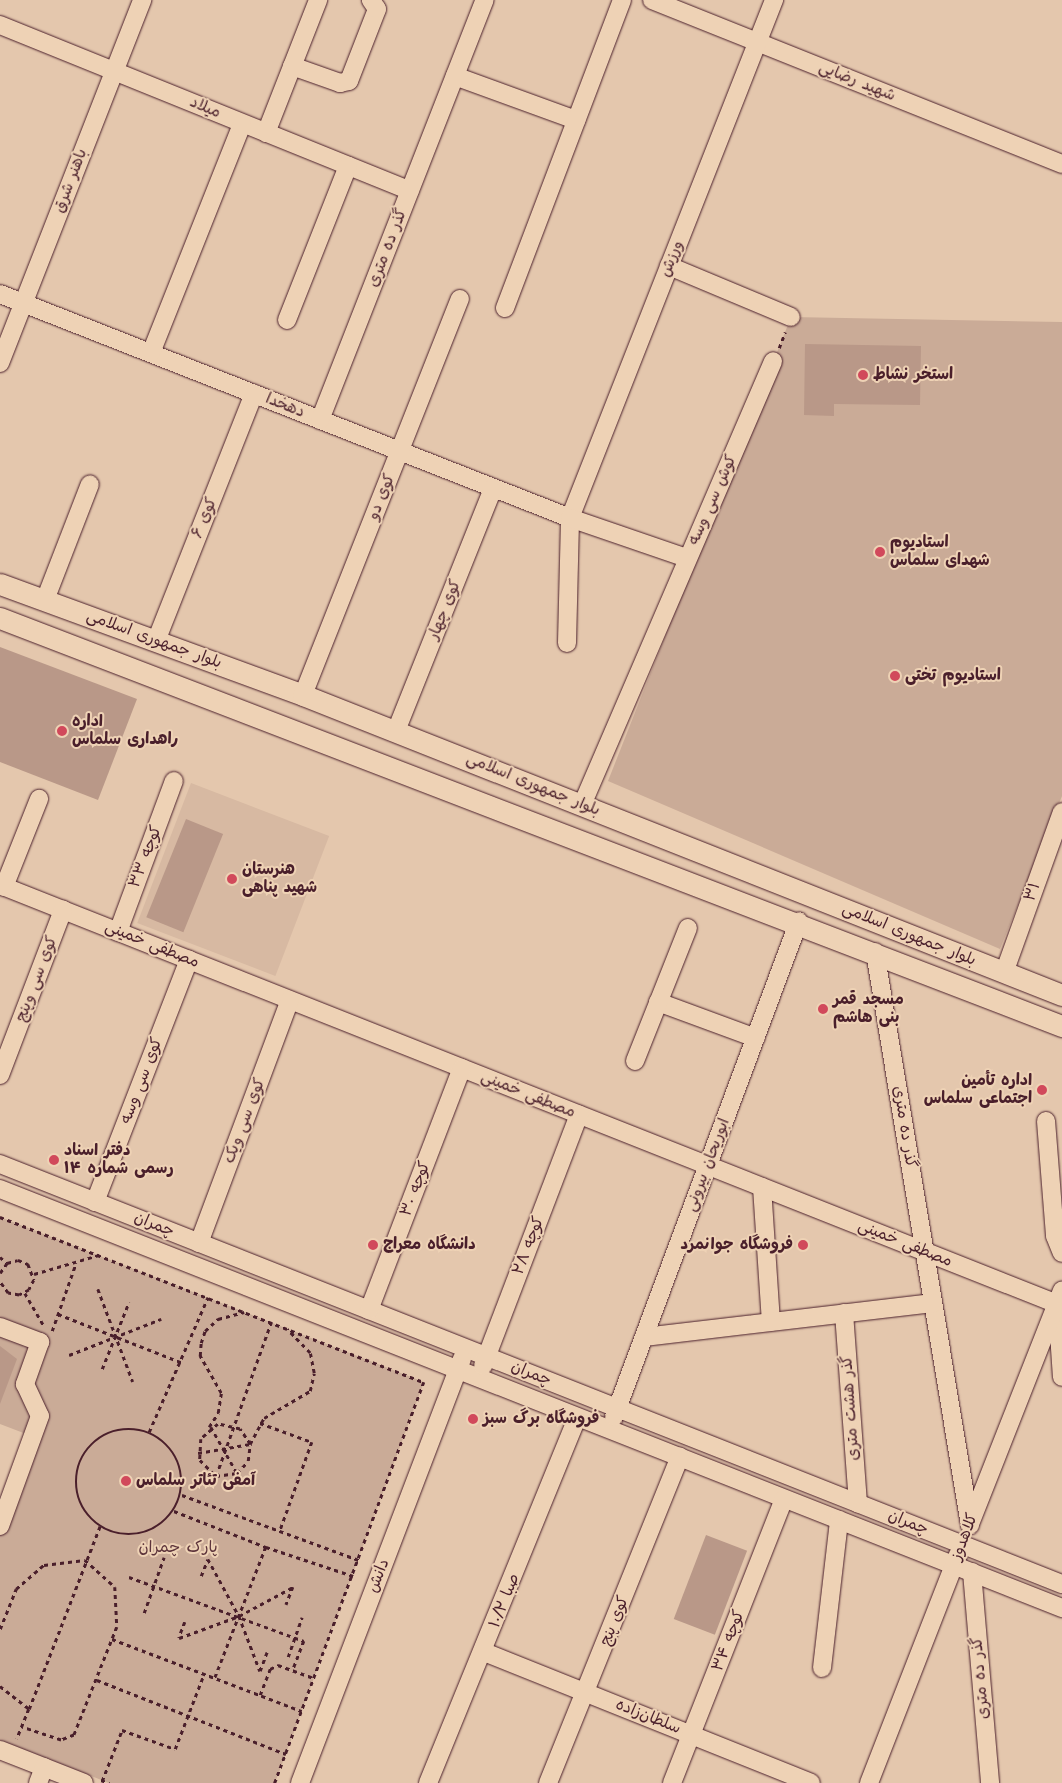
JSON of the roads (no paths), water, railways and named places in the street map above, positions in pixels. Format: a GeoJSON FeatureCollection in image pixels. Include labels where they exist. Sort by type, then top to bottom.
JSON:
{"type":"FeatureCollection","features":[{"type":"Feature","properties":{"kind":"main road","name":"بلوار جمهوری اسلامی"},"geometry":{"type":"LineString","coordinates":[[0,584],[303,695],[1062,995]]}},
{"type":"Feature","properties":{"kind":"main road","name":"بلوار جمهوری اسلامی"},"geometry":{"type":"LineString","coordinates":[[0,618],[799,922],[1062,1026]]}},
{"type":"Feature","properties":{"kind":"street","name":"باهنر شرق"},"geometry":{"type":"LineString","coordinates":[[0,363],[142,0]]}},
{"type":"Feature","properties":{"kind":"street"},"geometry":{"type":"LineString","coordinates":[[266,133],[318,0]]}},
{"type":"Feature","properties":{"kind":"street"},"geometry":{"type":"LineString","coordinates":[[292,66],[340,84],[349,81],[377,9],[371,0]]}},
{"type":"Feature","properties":{"kind":"street","name":"گذر ده متری"},"geometry":{"type":"LineString","coordinates":[[320,420],[485,0]]}},
{"type":"Feature","properties":{"kind":"street"},"geometry":{"type":"LineString","coordinates":[[505,308],[622,0]]}},
{"type":"Feature","properties":{"kind":"street","name":"شهید رضایی"},"geometry":{"type":"LineString","coordinates":[[652,0],[1062,164]]}},
{"type":"Feature","properties":{"kind":"street","name":"ورزش"},"geometry":{"type":"LineString","coordinates":[[570,518],[774,0]]}},
{"type":"Feature","properties":{"kind":"street","name":"میلاد"},"geometry":{"type":"LineString","coordinates":[[0,25],[410,191]]}},
{"type":"Feature","properties":{"kind":"street"},"geometry":{"type":"LineString","coordinates":[[455,76],[576,120]]}},
{"type":"Feature","properties":{"kind":"street"},"geometry":{"type":"LineString","coordinates":[[151,353],[242,124]]}},
{"type":"Feature","properties":{"kind":"street"},"geometry":{"type":"LineString","coordinates":[[287,320],[348,166]]}},
{"type":"Feature","properties":{"kind":"street"},"geometry":{"type":"LineString","coordinates":[[669,266],[791,317]]}},
{"type":"Feature","properties":{"kind":"street","name":"دهخدا"},"geometry":{"type":"LineString","coordinates":[[0,294],[570,518]]}},
{"type":"Feature","properties":{"kind":"street","name":"کوی دو"},"geometry":{"type":"LineString","coordinates":[[303,695],[460,299]]}},
{"type":"Feature","properties":{"kind":"street","name":"کوش سی وسه"},"geometry":{"type":"LineString","coordinates":[[582,805],[774,361]]}},
{"type":"Feature","properties":{"kind":"street","name":"کوی ۶"},"geometry":{"type":"LineString","coordinates":[[156,641],[254,394]]}},
{"type":"Feature","properties":{"kind":"street"},"geometry":{"type":"LineString","coordinates":[[45,600],[90,484]]}},
{"type":"Feature","properties":{"kind":"street","name":"کوی چهار"},"geometry":{"type":"LineString","coordinates":[[396,732],[493,488]]}},
{"type":"Feature","properties":{"kind":"street"},"geometry":{"type":"LineString","coordinates":[[567,643],[570,518],[688,558]]}},
{"type":"Feature","properties":{"kind":"street","name":"کوچه ۳۳"},"geometry":{"type":"LineString","coordinates":[[118,932],[174,781]]}},
{"type":"Feature","properties":{"kind":"street"},"geometry":{"type":"LineString","coordinates":[[2,886],[38,799]]}},
{"type":"Feature","properties":{"kind":"street","name":"۳۱"},"geometry":{"type":"LineString","coordinates":[[1004,972],[1062,812]]}},
{"type":"Feature","properties":{"kind":"street","name":"مصطفی خمینی"},"geometry":{"type":"LineString","coordinates":[[2,886],[925,1252],[1059,1297]]}},
{"type":"Feature","properties":{"kind":"street","name":"کوی سی وپنج"},"geometry":{"type":"LineString","coordinates":[[0,1075],[64,910]]}},
{"type":"Feature","properties":{"kind":"street","name":"ابوریحان بیرونی"},"geometry":{"type":"LineString","coordinates":[[609,1429],[799,922]]}},
{"type":"Feature","properties":{"kind":"street"},"geometry":{"type":"LineString","coordinates":[[635,1061],[688,928]]}},
{"type":"Feature","properties":{"kind":"street","name":"گذر ده متری"},"geometry":{"type":"LineString","coordinates":[[874,952],[970,1525]]}},
{"type":"Feature","properties":{"kind":"street","name":"کوی سی وسه"},"geometry":{"type":"LineString","coordinates":[[95,1202],[190,960]]}},
{"type":"Feature","properties":{"kind":"street","name":"کوی سی ویک"},"geometry":{"type":"LineString","coordinates":[[199,1243],[290,1000]]}},
{"type":"Feature","properties":{"kind":"street"},"geometry":{"type":"LineString","coordinates":[[658,1002],[756,1038]]}},
{"type":"Feature","properties":{"kind":"street","name":"کوچه ۳۰"},"geometry":{"type":"LineString","coordinates":[[369,1310],[462,1068]]}},
{"type":"Feature","properties":{"kind":"street","name":"کوچه ۲۸"},"geometry":{"type":"LineString","coordinates":[[479,1378],[579,1114]]}},
{"type":"Feature","properties":{"kind":"street"},"geometry":{"type":"LineString","coordinates":[[1046,1121],[1055,1236],[1062,1253]]}},
{"type":"Feature","properties":{"kind":"street","name":"چمران"},"geometry":{"type":"LineString","coordinates":[[0,1164],[1062,1584]]}},
{"type":"Feature","properties":{"kind":"street"},"geometry":{"type":"LineString","coordinates":[[762,1187],[771,1322]]}},
{"type":"Feature","properties":{"kind":"street","name":"چمران"},"geometry":{"type":"LineString","coordinates":[[0,1189],[1062,1608]]}},
{"type":"Feature","properties":{"kind":"street"},"geometry":{"type":"LineString","coordinates":[[1059,1297],[1062,1377]]}},
{"type":"Feature","properties":{"kind":"street","name":"کلاهدوز"},"geometry":{"type":"LineString","coordinates":[[869,1783],[1059,1297]]}},
{"type":"Feature","properties":{"kind":"street"},"geometry":{"type":"LineString","coordinates":[[644,1336],[933,1303]]}},
{"type":"Feature","properties":{"kind":"street","name":"گذر هشت متری"},"geometry":{"type":"LineString","coordinates":[[844,1313],[858,1503]]}},
{"type":"Feature","properties":{"kind":"street"},"geometry":{"type":"LineString","coordinates":[[0,1327],[40,1342],[25,1384],[40,1416],[0,1526]]}},
{"type":"Feature","properties":{"kind":"street","name":"دانش"},"geometry":{"type":"LineString","coordinates":[[300,1783],[466,1349]]}},
{"type":"Feature","properties":{"kind":"street","name":"صبا ۱۰/۲"},"geometry":{"type":"LineString","coordinates":[[428,1783],[484,1652],[577,1417]]}},
{"type":"Feature","properties":{"kind":"street","name":"کوی پنج"},"geometry":{"type":"LineString","coordinates":[[548,1783],[680,1457]]}},
{"type":"Feature","properties":{"kind":"street","name":"کوچه ۳۴"},"geometry":{"type":"LineString","coordinates":[[672,1783],[784,1498]]}},
{"type":"Feature","properties":{"kind":"street"},"geometry":{"type":"LineString","coordinates":[[822,1668],[839,1520]]}},
{"type":"Feature","properties":{"kind":"street","name":"گذر ده متری"},"geometry":{"type":"LineString","coordinates":[[972,1572],[990,1783]]}},
{"type":"Feature","properties":{"kind":"street","name":"سلطان‌زاده"},"geometry":{"type":"LineString","coordinates":[[484,1652],[811,1783]]}},
{"type":"Feature","properties":{"kind":"street"},"geometry":{"type":"LineString","coordinates":[[7,1748],[41,1775],[84,1783]]}},
{"type":"Feature","properties":{"kind":"place","name":"استخر نشاط"},"geometry":{"type":"Point","coordinates":[863,375]}},
{"type":"Feature","properties":{"kind":"place","name":"استادیوم شهدای سلماس"},"geometry":{"type":"Point","coordinates":[880,552]}},
{"type":"Feature","properties":{"kind":"place","name":"استادیوم تختی"},"geometry":{"type":"Point","coordinates":[895,676]}},
{"type":"Feature","properties":{"kind":"place","name":"اداره راهداری سلماس"},"geometry":{"type":"Point","coordinates":[62,731]}},
{"type":"Feature","properties":{"kind":"place","name":"هنرستان شهید پناهی"},"geometry":{"type":"Point","coordinates":[232,879]}},
{"type":"Feature","properties":{"kind":"place","name":"مسجد قمر بنی هاشم"},"geometry":{"type":"Point","coordinates":[823,1009]}},
{"type":"Feature","properties":{"kind":"place","name":"اداره تأمین اجتماعی سلماس"},"geometry":{"type":"Point","coordinates":[1042,1090]}},
{"type":"Feature","properties":{"kind":"place","name":"دفتر اسناد رسمی شماره ۱۴"},"geometry":{"type":"Point","coordinates":[54,1160]}},
{"type":"Feature","properties":{"kind":"place","name":"دانشگاه معراج"},"geometry":{"type":"Point","coordinates":[373,1245]}},
{"type":"Feature","properties":{"kind":"place","name":"فروشگاه جوانمرد"},"geometry":{"type":"Point","coordinates":[803,1245]}},
{"type":"Feature","properties":{"kind":"place","name":"فروشگاه برگ سبز"},"geometry":{"type":"Point","coordinates":[473,1419]}},
{"type":"Feature","properties":{"kind":"place","name":"آمفی تئاتر سلماس"},"geometry":{"type":"Point","coordinates":[126,1481]}},
{"type":"Feature","properties":{"kind":"park label","name":"پارک چمران"},"geometry":{"type":"Point","coordinates":[178,1548]}}]}
